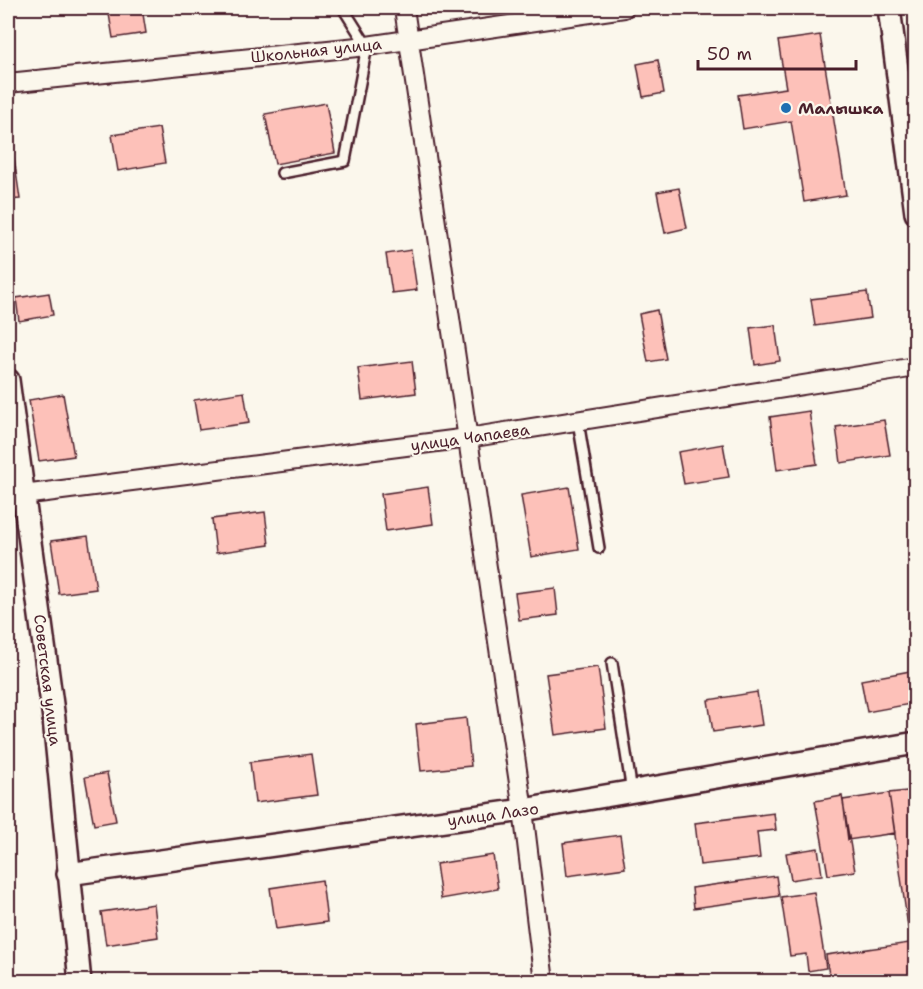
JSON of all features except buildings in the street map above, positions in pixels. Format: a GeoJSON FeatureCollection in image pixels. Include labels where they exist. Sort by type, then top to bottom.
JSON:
{"type":"FeatureCollection","features":[{"type":"Feature","properties":{"kind":"street"},"geometry":{"type":"LineString","coordinates":[[404,8],[523,810],[544,981]]}},
{"type":"Feature","properties":{"kind":"street","name":"Школьная улица"},"geometry":{"type":"LineString","coordinates":[[8,83],[367,46],[624,8]]}},
{"type":"Feature","properties":{"kind":"street"},"geometry":{"type":"LineString","coordinates":[[889,8],[915,213]]}},
{"type":"Feature","properties":{"kind":"street","name":"улица Чапаева"},"geometry":{"type":"LineString","coordinates":[[23,495],[468,438],[915,367]]}},
{"type":"Feature","properties":{"kind":"street","name":"Советская улица"},"geometry":{"type":"LineString","coordinates":[[8,380],[54,719],[80,981]]}},
{"type":"Feature","properties":{"kind":"street","name":"улица Лазо"},"geometry":{"type":"LineString","coordinates":[[68,874],[523,810],[915,743]]}},
{"type":"Feature","properties":{"kind":"lane"},"geometry":{"type":"LineString","coordinates":[[282,173],[345,161],[367,46],[343,8]]}},
{"type":"Feature","properties":{"kind":"lane"},"geometry":{"type":"LineString","coordinates":[[578,421],[599,548]]}},
{"type":"Feature","properties":{"kind":"lane"},"geometry":{"type":"LineString","coordinates":[[612,663],[632,792]]}},
{"type":"Feature","properties":{"kind":"place","name":"Малышка"},"geometry":{"type":"Point","coordinates":[786,108]}}]}
